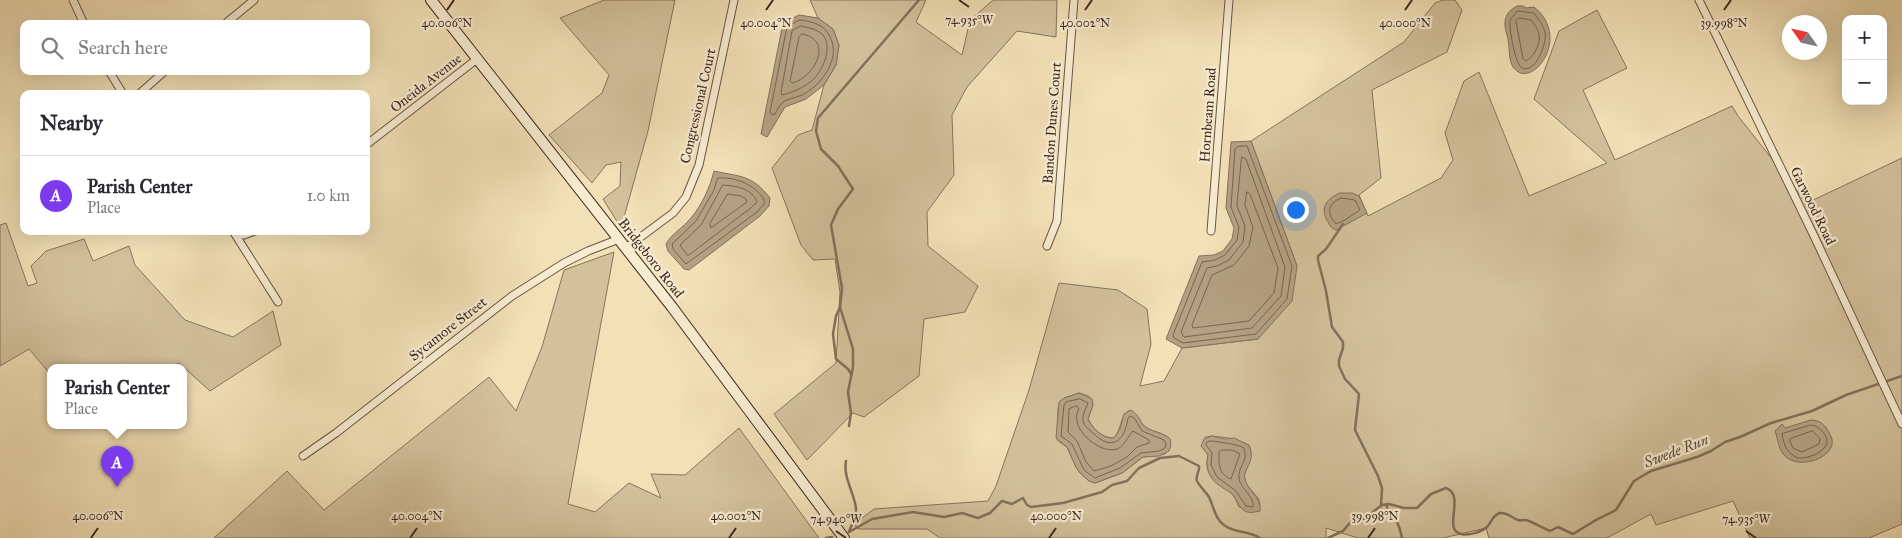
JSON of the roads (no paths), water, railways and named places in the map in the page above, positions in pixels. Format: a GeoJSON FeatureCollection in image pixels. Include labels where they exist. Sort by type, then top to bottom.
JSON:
{"type":"FeatureCollection","features":[{"type":"Feature","properties":{"kind":"main road","name":"Bridgeboro Road"},"geometry":{"type":"LineString","coordinates":[[431,0],[626,248],[844,538]]}},
{"type":"Feature","properties":{"kind":"street"},"geometry":{"type":"LineString","coordinates":[[73,0],[82,20]]}},
{"type":"Feature","properties":{"kind":"street"},"geometry":{"type":"LineString","coordinates":[[230,20],[254,0]]}},
{"type":"Feature","properties":{"kind":"street","name":"Congressional Court"},"geometry":{"type":"LineString","coordinates":[[626,248],[673,213],[686,197],[699,165],[734,0]]}},
{"type":"Feature","properties":{"kind":"street","name":"Bandon Dunes Court"},"geometry":{"type":"LineString","coordinates":[[1047,246],[1057,221],[1074,0]]}},
{"type":"Feature","properties":{"kind":"street","name":"Hornbeam Road"},"geometry":{"type":"LineString","coordinates":[[1211,231],[1229,0]]}},
{"type":"Feature","properties":{"kind":"street","name":"Garwood Road"},"geometry":{"type":"LineString","coordinates":[[1700,0],[1902,424]]}},
{"type":"Feature","properties":{"kind":"street","name":"Oneida Avenue"},"geometry":{"type":"LineString","coordinates":[[370,142],[477,59]]}},
{"type":"Feature","properties":{"kind":"street"},"geometry":{"type":"LineString","coordinates":[[111,75],[121,90]]}},
{"type":"Feature","properties":{"kind":"street"},"geometry":{"type":"LineString","coordinates":[[144,90],[160,75]]}},
{"type":"Feature","properties":{"kind":"street"},"geometry":{"type":"LineString","coordinates":[[236,235],[278,302]]}},
{"type":"Feature","properties":{"kind":"street","name":"Sycamore Street"},"geometry":{"type":"LineString","coordinates":[[303,456],[336,433],[512,296],[564,263],[619,239]]}},
{"type":"Feature","properties":{"kind":"water"},"geometry":{"type":"Polygon","coordinates":[[[1517,6],[1534,7],[1545,20],[1550,34],[1549,47],[1544,59],[1537,68],[1528,73],[1519,72],[1512,65],[1510,58],[1505,22],[1509,12],[1517,6]]]}},
{"type":"Feature","properties":{"kind":"water"},"geometry":{"type":"Polygon","coordinates":[[[799,15],[818,18],[833,29],[839,45],[836,65],[824,85],[806,99],[785,107],[767,137],[761,134],[783,23],[799,15]]]}},
{"type":"Feature","properties":{"kind":"water"},"geometry":{"type":"Polygon","coordinates":[[[1251,141],[1297,266],[1292,301],[1258,339],[1182,348],[1166,339],[1199,256],[1214,255],[1223,251],[1232,239],[1234,228],[1226,208],[1231,142],[1251,141]]]}},
{"type":"Feature","properties":{"kind":"water"},"geometry":{"type":"Polygon","coordinates":[[[714,171],[739,176],[752,181],[764,190],[770,198],[769,206],[760,216],[689,270],[684,269],[668,251],[666,244],[688,222],[699,207],[714,171]]]}},
{"type":"Feature","properties":{"kind":"water"},"geometry":{"type":"Polygon","coordinates":[[[1340,193],[1352,193],[1359,196],[1367,213],[1336,230],[1332,228],[1325,217],[1324,208],[1331,198],[1340,193]]]}},
{"type":"Feature","properties":{"kind":"water"},"geometry":{"type":"Polygon","coordinates":[[[1079,393],[1092,399],[1093,405],[1088,419],[1092,426],[1102,435],[1114,438],[1120,429],[1124,414],[1131,410],[1144,426],[1170,439],[1169,451],[1159,456],[1143,457],[1122,473],[1095,483],[1089,481],[1076,467],[1067,447],[1056,438],[1059,402],[1064,398],[1079,393]]]}},
{"type":"Feature","properties":{"kind":"water"},"geometry":{"type":"Polygon","coordinates":[[[1811,420],[1818,421],[1825,427],[1832,439],[1832,446],[1822,457],[1815,460],[1798,462],[1790,460],[1780,449],[1775,431],[1782,424],[1785,428],[1811,420]]]}},
{"type":"Feature","properties":{"kind":"water"},"geometry":{"type":"Polygon","coordinates":[[[1212,436],[1224,439],[1234,438],[1249,445],[1251,455],[1245,479],[1259,502],[1260,511],[1249,512],[1242,509],[1232,494],[1218,485],[1212,478],[1207,465],[1208,455],[1201,446],[1204,439],[1212,436]]]}},
{"type":"Feature","properties":{"kind":"waterway"},"geometry":{"type":"LineString","coordinates":[[851,374],[836,359],[833,334],[836,316],[840,307],[842,288],[831,225],[838,209],[853,189],[838,166],[821,149],[816,131],[818,118],[919,0]]}},
{"type":"Feature","properties":{"kind":"waterway"},"geometry":{"type":"LineString","coordinates":[[1343,224],[1326,249],[1318,256],[1318,260],[1332,327],[1343,342],[1339,366],[1345,379],[1359,394],[1355,430],[1378,476],[1382,488],[1381,506]]}},
{"type":"Feature","properties":{"kind":"waterway"},"geometry":{"type":"LineString","coordinates":[[840,307],[853,349],[853,367],[848,392],[851,413],[849,426]]}},
{"type":"Feature","properties":{"kind":"waterway","name":"Swede Run"},"geometry":{"type":"LineString","coordinates":[[1328,538],[1343,531],[1354,518],[1369,515],[1382,505],[1389,504],[1404,508],[1417,508],[1431,494],[1446,488],[1452,492],[1454,498],[1453,526],[1461,534],[1471,534],[1482,530],[1487,527],[1495,515],[1500,513],[1507,514],[1518,520],[1528,520],[1550,531],[1558,527],[1573,534],[1616,510],[1634,481],[1651,471],[1697,457],[1725,442],[1771,423],[1812,411],[1846,395],[1902,376]]}},
{"type":"Feature","properties":{"kind":"waterway","name":"Swede Run"},"geometry":{"type":"LineString","coordinates":[[849,532],[872,519],[913,512],[944,517],[962,513],[978,518],[990,513],[1002,501],[1012,504],[1023,498],[1027,505],[1031,507],[1063,503],[1102,492],[1112,485],[1127,481],[1139,468],[1160,458],[1179,456],[1199,466],[1197,481],[1209,497],[1217,518],[1231,529],[1260,538]]}},
{"type":"Feature","properties":{"kind":"waterway"},"geometry":{"type":"LineString","coordinates":[[846,461],[847,479],[856,508],[855,517],[849,532]]}},
{"type":"Feature","properties":{"kind":"waterway"},"geometry":{"type":"LineString","coordinates":[[1387,504],[1387,511],[1399,526],[1402,538]]}},
{"type":"Feature","properties":{"kind":"waterway","name":"Swede Run"},"geometry":{"type":"LineString","coordinates":[[826,538],[832,537]]}},
{"type":"Feature","properties":{"kind":"place","name":"Parish Center"},"geometry":{"type":"Point","coordinates":[117,487]}}]}
